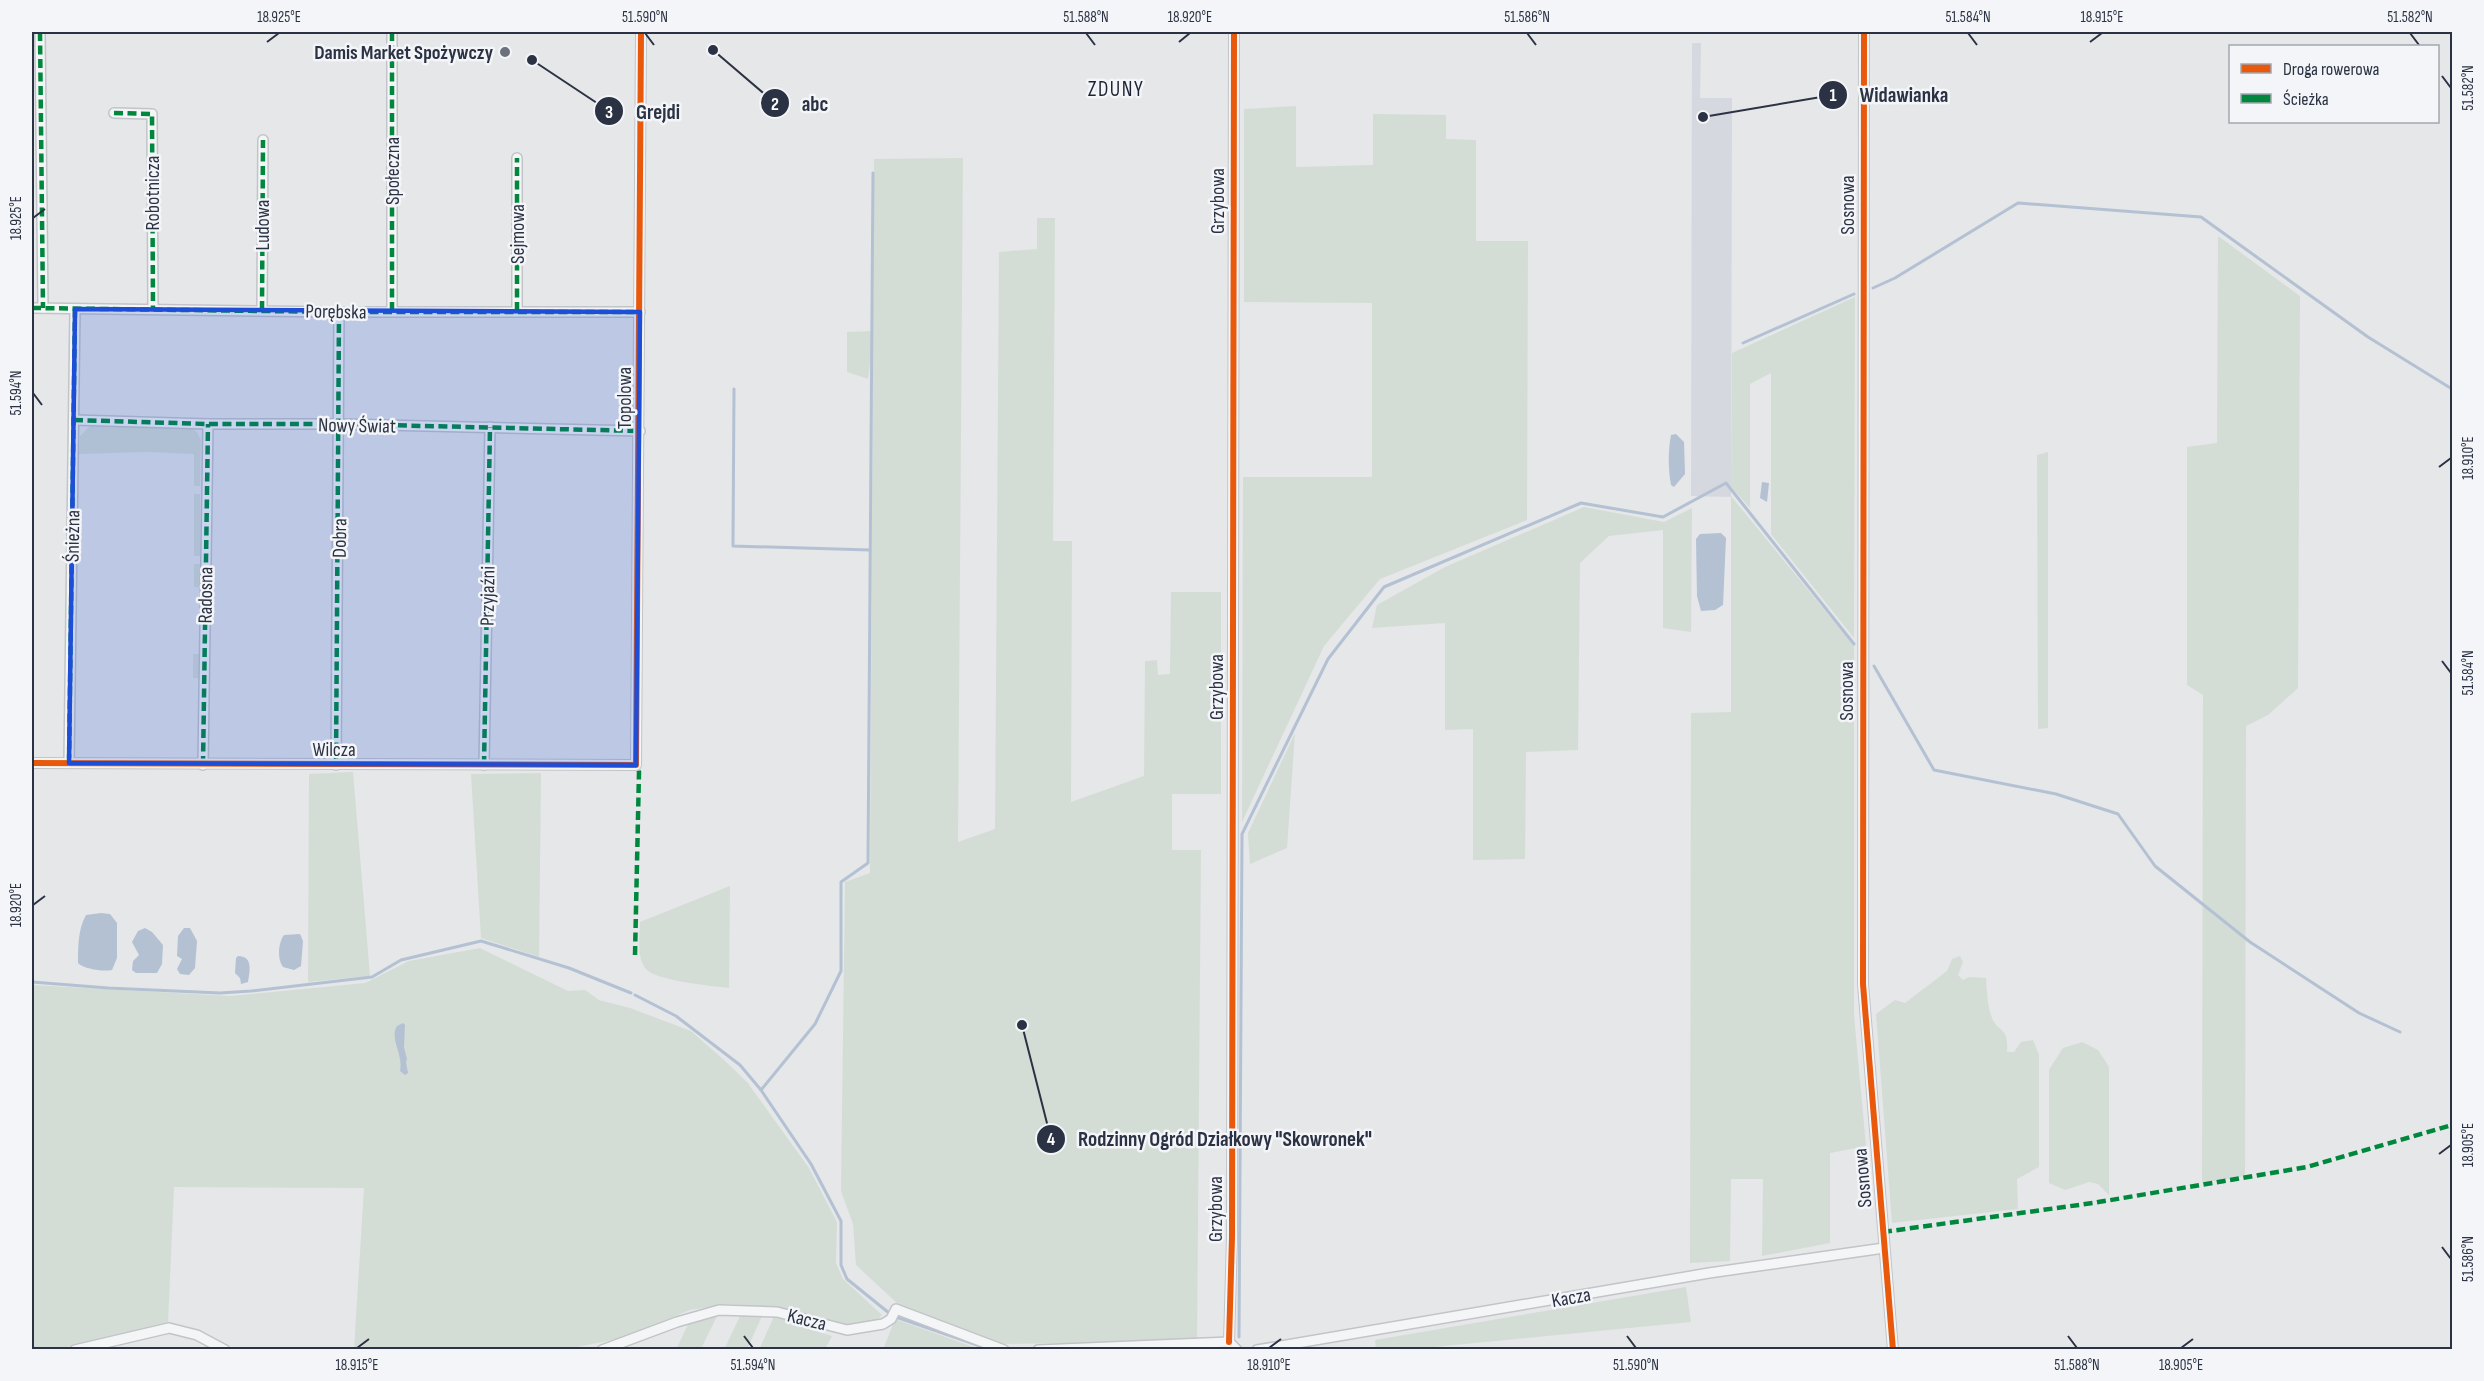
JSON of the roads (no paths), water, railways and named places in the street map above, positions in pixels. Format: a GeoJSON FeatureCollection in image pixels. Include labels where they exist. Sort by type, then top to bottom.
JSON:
{"type":"FeatureCollection","features":[{"type":"Feature","properties":{"kind":"street"},"geometry":{"type":"LineString","coordinates":[[40,32],[43,308]]}},
{"type":"Feature","properties":{"kind":"street","name":"Społeczna"},"geometry":{"type":"LineString","coordinates":[[392,32],[392,311]]}},
{"type":"Feature","properties":{"kind":"street","name":"Topolowa"},"geometry":{"type":"LineString","coordinates":[[636,765],[641,32]]}},
{"type":"Feature","properties":{"kind":"street","name":"Grzybowa"},"geometry":{"type":"LineString","coordinates":[[1229,1342],[1232,1237],[1234,32]]}},
{"type":"Feature","properties":{"kind":"street","name":"Sosnowa"},"geometry":{"type":"LineString","coordinates":[[1864,32],[1863,984],[1893,1350]]}},
{"type":"Feature","properties":{"kind":"street","name":"Robotnicza"},"geometry":{"type":"LineString","coordinates":[[114,113],[152,114],[153,309]]}},
{"type":"Feature","properties":{"kind":"street","name":"Ludowa"},"geometry":{"type":"LineString","coordinates":[[262,310],[263,140]]}},
{"type":"Feature","properties":{"kind":"street","name":"Sejmowa"},"geometry":{"type":"LineString","coordinates":[[517,158],[517,311]]}},
{"type":"Feature","properties":{"kind":"street","name":"Porębska"},"geometry":{"type":"LineString","coordinates":[[32,308],[339,312],[640,312]]}},
{"type":"Feature","properties":{"kind":"street","name":"Śnieżna"},"geometry":{"type":"LineString","coordinates":[[69,763],[75,309]]}},
{"type":"Feature","properties":{"kind":"street","name":"Dobra"},"geometry":{"type":"LineString","coordinates":[[336,765],[339,312]]}},
{"type":"Feature","properties":{"kind":"street","name":"Nowy Świat"},"geometry":{"type":"LineString","coordinates":[[74,420],[640,431]]}},
{"type":"Feature","properties":{"kind":"street","name":"Radosna"},"geometry":{"type":"LineString","coordinates":[[203,765],[208,424]]}},
{"type":"Feature","properties":{"kind":"street","name":"Przyjaźni"},"geometry":{"type":"LineString","coordinates":[[484,765],[490,427]]}},
{"type":"Feature","properties":{"kind":"street","name":"Wilcza"},"geometry":{"type":"LineString","coordinates":[[32,763],[636,765]]}},
{"type":"Feature","properties":{"kind":"street","name":"Kacza"},"geometry":{"type":"LineString","coordinates":[[1257,1350],[1709,1273],[1884,1248]]}},
{"type":"Feature","properties":{"kind":"street","name":"Kacza"},"geometry":{"type":"LineString","coordinates":[[602,1350],[677,1322],[720,1310],[777,1312],[847,1330],[883,1324],[891,1319],[896,1309],[1004,1350]]}},
{"type":"Feature","properties":{"kind":"street"},"geometry":{"type":"LineString","coordinates":[[75,1350],[169,1328],[197,1335],[225,1350]]}},
{"type":"Feature","properties":{"kind":"street"},"geometry":{"type":"LineString","coordinates":[[1038,1350],[1229,1342],[1237,1350]]}},
{"type":"Feature","properties":{"kind":"water"},"geometry":{"type":"Polygon","coordinates":[[[1676,434],[1684,442],[1685,474],[1674,487],[1670,479],[1669,454],[1671,435],[1676,434]]]}},
{"type":"Feature","properties":{"kind":"water"},"geometry":{"type":"Polygon","coordinates":[[[1762,482],[1769,483],[1767,502],[1760,498],[1762,482]]]}},
{"type":"Feature","properties":{"kind":"water"},"geometry":{"type":"Polygon","coordinates":[[[1721,533],[1726,538],[1723,605],[1715,610],[1701,611],[1697,596],[1696,539],[1700,534],[1721,533]]]}},
{"type":"Feature","properties":{"kind":"water"},"geometry":{"type":"Polygon","coordinates":[[[110,914],[117,923],[117,958],[112,970],[104,971],[78,963],[79,938],[83,920],[86,915],[110,914]]]}},
{"type":"Feature","properties":{"kind":"water"},"geometry":{"type":"Polygon","coordinates":[[[145,928],[152,932],[163,945],[162,964],[157,973],[136,973],[132,970],[133,961],[139,955],[132,942],[138,931],[145,928]]]}},
{"type":"Feature","properties":{"kind":"water"},"geometry":{"type":"Polygon","coordinates":[[[184,928],[190,928],[197,941],[195,968],[189,975],[180,974],[177,969],[182,959],[177,956],[178,936],[184,928]]]}},
{"type":"Feature","properties":{"kind":"water"},"geometry":{"type":"Polygon","coordinates":[[[300,934],[303,941],[301,966],[294,970],[283,967],[279,955],[282,938],[284,935],[300,934]]]}},
{"type":"Feature","properties":{"kind":"water"},"geometry":{"type":"Polygon","coordinates":[[[238,956],[246,959],[249,965],[248,982],[241,984],[240,978],[235,973],[238,956]]]}},
{"type":"Feature","properties":{"kind":"water"},"geometry":{"type":"Polygon","coordinates":[[[403,1023],[408,1073],[405,1075],[400,1071],[400,1059],[395,1042],[397,1026],[403,1023]]]}},
{"type":"Feature","properties":{"kind":"waterway"},"geometry":{"type":"LineString","coordinates":[[761,1090],[815,1024],[841,971],[841,882],[868,863],[873,173]]}},
{"type":"Feature","properties":{"kind":"waterway"},"geometry":{"type":"LineString","coordinates":[[1873,288],[1895,278],[2018,203],[2201,217],[2368,337],[2452,389]]}},
{"type":"Feature","properties":{"kind":"waterway"},"geometry":{"type":"LineString","coordinates":[[1743,343],[1854,294]]}},
{"type":"Feature","properties":{"kind":"waterway"},"geometry":{"type":"LineString","coordinates":[[734,389],[733,546],[870,550]]}},
{"type":"Feature","properties":{"kind":"waterway"},"geometry":{"type":"LineString","coordinates":[[1239,1337],[1242,834],[1328,659],[1384,587],[1581,503],[1663,517],[1726,483],[1854,644]]}},
{"type":"Feature","properties":{"kind":"waterway"},"geometry":{"type":"LineString","coordinates":[[1874,666],[1934,770],[2056,794],[2118,814],[2155,866],[2250,942],[2359,1013],[2400,1032]]}},
{"type":"Feature","properties":{"kind":"waterway"},"geometry":{"type":"LineString","coordinates":[[32,982],[220,993],[251,991],[372,977],[401,960],[481,941],[569,968],[631,993]]}},
{"type":"Feature","properties":{"kind":"waterway"},"geometry":{"type":"LineString","coordinates":[[635,995],[676,1016],[740,1065],[761,1090],[811,1164],[841,1221],[841,1265],[847,1279],[889,1313]]}},
{"type":"Feature","properties":{"kind":"waterway"},"geometry":{"type":"LineString","coordinates":[[896,1317],[980,1346],[984,1350]]}},
{"type":"Feature","properties":{"kind":"place","name":"abc"},"geometry":{"type":"Point","coordinates":[713,50]}},
{"type":"Feature","properties":{"kind":"place","name":"Damis Market Spożywczy"},"geometry":{"type":"Point","coordinates":[505,52]}},
{"type":"Feature","properties":{"kind":"place","name":"Grejdi"},"geometry":{"type":"Point","coordinates":[532,60]}},
{"type":"Feature","properties":{"kind":"place","name":"Widawianka"},"geometry":{"type":"Point","coordinates":[1703,117]}},
{"type":"Feature","properties":{"kind":"place","name":"Rodzinny Ogród Działkowy \"Skowronek\""},"geometry":{"type":"Point","coordinates":[1022,1025]}},
{"type":"Feature","properties":{"kind":"district","name":"ZDUNY"},"geometry":{"type":"Point","coordinates":[1116,89]}}]}
